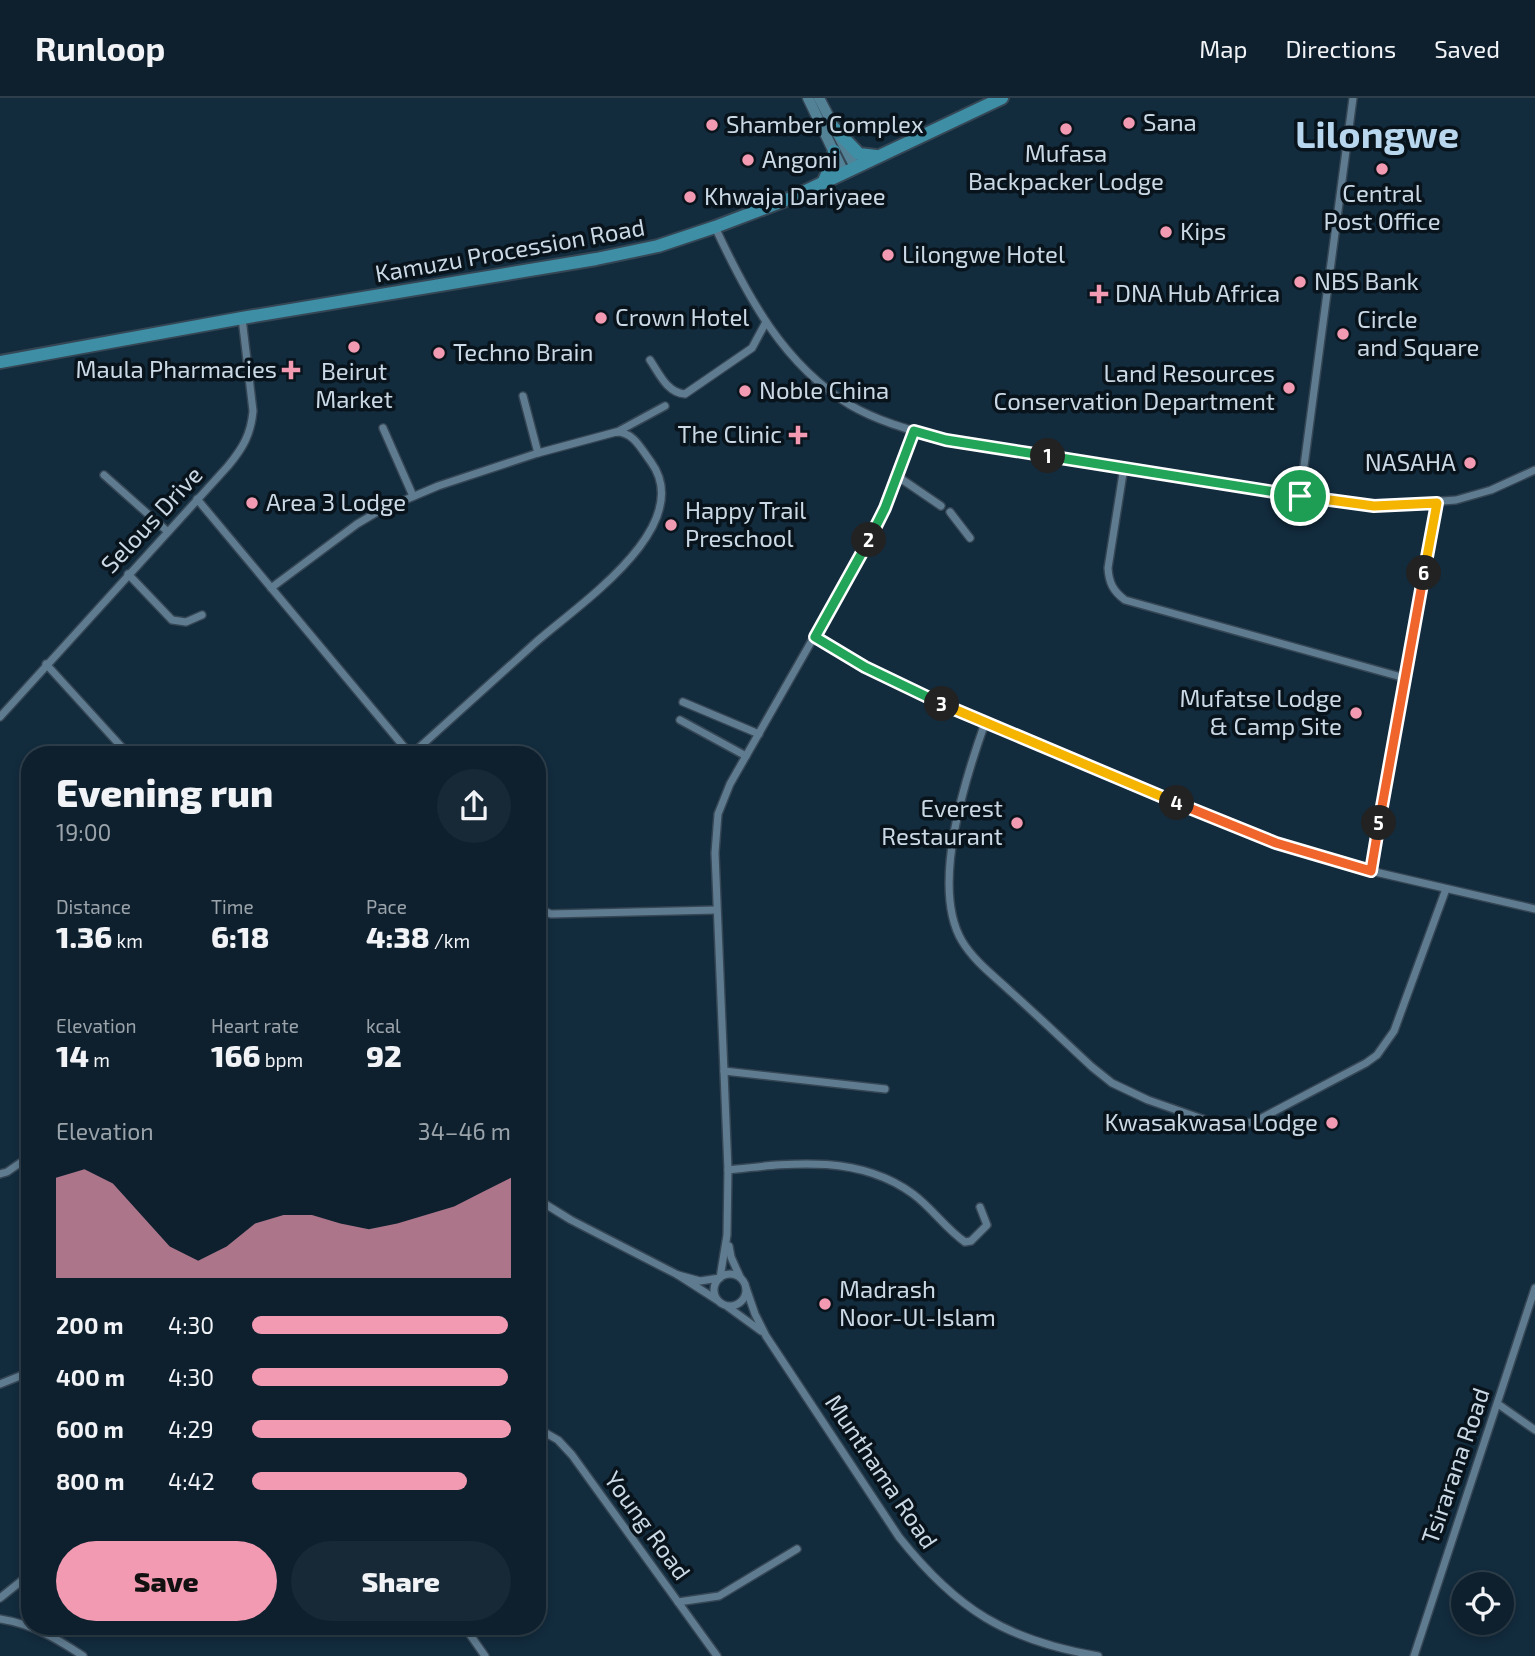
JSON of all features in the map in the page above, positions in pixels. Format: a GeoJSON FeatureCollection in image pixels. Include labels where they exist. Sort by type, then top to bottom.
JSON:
{"type":"FeatureCollection","features":[{"type":"Feature","properties":{"kind":"highway","name":"Kamuzu Procession Road"},"geometry":{"type":"LineString","coordinates":[[0,362],[636,252],[773,206],[1002,98]]}},
{"type":"Feature","properties":{"kind":"highway"},"geometry":{"type":"LineString","coordinates":[[835,129],[859,154],[880,156]]}},
{"type":"Feature","properties":{"kind":"highway"},"geometry":{"type":"LineString","coordinates":[[822,183],[832,163],[834,151]]}},
{"type":"Feature","properties":{"kind":"main road"},"geometry":{"type":"LineString","coordinates":[[808,98],[834,151],[850,170]]}},
{"type":"Feature","properties":{"kind":"main road"},"geometry":{"type":"LineString","coordinates":[[820,98],[850,170]]}},
{"type":"Feature","properties":{"kind":"street"},"geometry":{"type":"LineString","coordinates":[[1300,496],[1353,98]]}},
{"type":"Feature","properties":{"kind":"street"},"geometry":{"type":"LineString","coordinates":[[715,227],[750,297],[788,353],[835,394],[860,410],[914,431],[946,440],[1374,506],[1437,503],[1474,496],[1535,470]]}},
{"type":"Feature","properties":{"kind":"street","name":"Selous Drive"},"geometry":{"type":"LineString","coordinates":[[1,713],[245,444],[253,411],[243,318]]}},
{"type":"Feature","properties":{"kind":"street"},"geometry":{"type":"LineString","coordinates":[[650,360],[668,386],[676,393],[685,394],[752,348],[766,322]]}},
{"type":"Feature","properties":{"kind":"street"},"geometry":{"type":"LineString","coordinates":[[523,396],[538,453]]}},
{"type":"Feature","properties":{"kind":"street"},"geometry":{"type":"LineString","coordinates":[[271,588],[357,524],[413,496],[538,453],[616,432],[665,405]]}},
{"type":"Feature","properties":{"kind":"street"},"geometry":{"type":"LineString","coordinates":[[383,428],[413,496]]}},
{"type":"Feature","properties":{"kind":"street"},"geometry":{"type":"LineString","coordinates":[[717,1300],[714,1286],[720,1278],[727,1234],[728,1170],[716,910],[715,853],[718,814],[730,785],[867,544],[914,431]]}},
{"type":"Feature","properties":{"kind":"street"},"geometry":{"type":"LineString","coordinates":[[420,746],[545,634],[614,578],[645,537],[658,512],[662,488],[659,476],[634,438],[629,434],[616,432]]}},
{"type":"Feature","properties":{"kind":"street"},"geometry":{"type":"LineString","coordinates":[[1124,467],[1108,568],[1109,581],[1114,592],[1125,600],[1405,678]]}},
{"type":"Feature","properties":{"kind":"street"},"geometry":{"type":"LineString","coordinates":[[104,475],[167,531]]}},
{"type":"Feature","properties":{"kind":"street"},"geometry":{"type":"LineString","coordinates":[[897,476],[941,506]]}},
{"type":"Feature","properties":{"kind":"street"},"geometry":{"type":"LineString","coordinates":[[197,499],[404,746]]}},
{"type":"Feature","properties":{"kind":"street"},"geometry":{"type":"LineString","coordinates":[[1371,871],[1437,503]]}},
{"type":"Feature","properties":{"kind":"street"},"geometry":{"type":"LineString","coordinates":[[950,512],[970,538]]}},
{"type":"Feature","properties":{"kind":"street"},"geometry":{"type":"LineString","coordinates":[[128,574],[172,620],[186,622],[202,615]]}},
{"type":"Feature","properties":{"kind":"street"},"geometry":{"type":"LineString","coordinates":[[815,637],[892,681],[985,723],[1266,840],[1371,871],[1535,909]]}},
{"type":"Feature","properties":{"kind":"street"},"geometry":{"type":"LineString","coordinates":[[46,664],[121,746]]}},
{"type":"Feature","properties":{"kind":"street"},"geometry":{"type":"LineString","coordinates":[[683,702],[759,734]]}},
{"type":"Feature","properties":{"kind":"street"},"geometry":{"type":"LineString","coordinates":[[680,720],[747,756]]}},
{"type":"Feature","properties":{"kind":"street"},"geometry":{"type":"LineString","coordinates":[[985,723],[975,750],[956,826],[950,864],[949,901],[958,932],[976,959],[1093,1067],[1112,1083],[1148,1100],[1217,1124],[1242,1125],[1254,1122],[1366,1063],[1377,1055],[1394,1031],[1446,889]]}},
{"type":"Feature","properties":{"kind":"street"},"geometry":{"type":"LineString","coordinates":[[546,912],[551,914],[716,910]]}},
{"type":"Feature","properties":{"kind":"street"},"geometry":{"type":"LineString","coordinates":[[724,1071],[885,1089]]}},
{"type":"Feature","properties":{"kind":"street"},"geometry":{"type":"LineString","coordinates":[[0,1174],[21,1162]]}},
{"type":"Feature","properties":{"kind":"street"},"geometry":{"type":"LineString","coordinates":[[728,1170],[815,1163],[871,1174],[913,1194],[965,1242],[971,1241],[987,1225],[981,1207]]}},
{"type":"Feature","properties":{"kind":"street"},"geometry":{"type":"LineString","coordinates":[[546,1205],[678,1275],[752,1323],[766,1336]]}},
{"type":"Feature","properties":{"kind":"street"},"geometry":{"type":"LineString","coordinates":[[727,1234],[731,1257],[766,1336]]}},
{"type":"Feature","properties":{"kind":"street"},"geometry":{"type":"LineString","coordinates":[[678,1275],[700,1281],[730,1274],[741,1278]]}},
{"type":"Feature","properties":{"kind":"street"},"geometry":{"type":"LineString","coordinates":[[727,1306],[739,1304],[746,1288]]}},
{"type":"Feature","properties":{"kind":"street","name":"Tsirarana Road"},"geometry":{"type":"LineString","coordinates":[[1414,1656],[1535,1288]]}},
{"type":"Feature","properties":{"kind":"street","name":"Munthama Road"},"geometry":{"type":"LineString","coordinates":[[766,1336],[899,1537],[946,1590],[979,1615],[1017,1635],[1057,1648],[1098,1656]]}},
{"type":"Feature","properties":{"kind":"street"},"geometry":{"type":"LineString","coordinates":[[0,1384],[21,1376]]}},
{"type":"Feature","properties":{"kind":"street"},"geometry":{"type":"LineString","coordinates":[[1498,1404],[1535,1430]]}},
{"type":"Feature","properties":{"kind":"street","name":"Young Road"},"geometry":{"type":"LineString","coordinates":[[546,1433],[572,1455],[717,1656]]}},
{"type":"Feature","properties":{"kind":"street"},"geometry":{"type":"LineString","coordinates":[[678,1602],[719,1596],[797,1549]]}},
{"type":"Feature","properties":{"kind":"street"},"geometry":{"type":"LineString","coordinates":[[0,1598],[21,1581]]}},
{"type":"Feature","properties":{"kind":"street"},"geometry":{"type":"LineString","coordinates":[[0,1619],[21,1623]]}},
{"type":"Feature","properties":{"kind":"street"},"geometry":{"type":"LineString","coordinates":[[51,1635],[83,1656]]}},
{"type":"Feature","properties":{"kind":"street"},"geometry":{"type":"LineString","coordinates":[[470,1635],[485,1656]]}},
{"type":"Feature","properties":{"kind":"place","name":"Sana"},"geometry":{"type":"Point","coordinates":[1129,123]}},
{"type":"Feature","properties":{"kind":"place","name":"Shamber Complex"},"geometry":{"type":"Point","coordinates":[712,125]}},
{"type":"Feature","properties":{"kind":"place","name":"Mufasa Backpacker Lodge"},"geometry":{"type":"Point","coordinates":[1066,129]}},
{"type":"Feature","properties":{"kind":"place","name":"Angoni"},"geometry":{"type":"Point","coordinates":[748,160]}},
{"type":"Feature","properties":{"kind":"place","name":"Central Post Office"},"geometry":{"type":"Point","coordinates":[1382,169]}},
{"type":"Feature","properties":{"kind":"place","name":"Khwaja Dariyaee"},"geometry":{"type":"Point","coordinates":[690,197]}},
{"type":"Feature","properties":{"kind":"place","name":"Kips"},"geometry":{"type":"Point","coordinates":[1166,232]}},
{"type":"Feature","properties":{"kind":"place","name":"Lilongwe Hotel"},"geometry":{"type":"Point","coordinates":[888,255]}},
{"type":"Feature","properties":{"kind":"place","name":"NBS Bank"},"geometry":{"type":"Point","coordinates":[1300,282]}},
{"type":"Feature","properties":{"kind":"place","name":"DNA Hub Africa"},"geometry":{"type":"Point","coordinates":[1099,294]}},
{"type":"Feature","properties":{"kind":"place","name":"Crown Hotel"},"geometry":{"type":"Point","coordinates":[601,318]}},
{"type":"Feature","properties":{"kind":"place","name":"Circle and Square"},"geometry":{"type":"Point","coordinates":[1343,334]}},
{"type":"Feature","properties":{"kind":"place","name":"Beirut Market"},"geometry":{"type":"Point","coordinates":[354,347]}},
{"type":"Feature","properties":{"kind":"place","name":"Techno Brain"},"geometry":{"type":"Point","coordinates":[439,353]}},
{"type":"Feature","properties":{"kind":"place","name":"Maula Pharmacies"},"geometry":{"type":"Point","coordinates":[291,370]}},
{"type":"Feature","properties":{"kind":"place","name":"Land Resources Conservation Department"},"geometry":{"type":"Point","coordinates":[1289,388]}},
{"type":"Feature","properties":{"kind":"place","name":"Noble China"},"geometry":{"type":"Point","coordinates":[745,391]}},
{"type":"Feature","properties":{"kind":"place","name":"The Clinic"},"geometry":{"type":"Point","coordinates":[798,435]}},
{"type":"Feature","properties":{"kind":"place","name":"NASAHA"},"geometry":{"type":"Point","coordinates":[1470,463]}},
{"type":"Feature","properties":{"kind":"place","name":"Area 3 Lodge"},"geometry":{"type":"Point","coordinates":[252,503]}},
{"type":"Feature","properties":{"kind":"place","name":"Happy Trail Preschool"},"geometry":{"type":"Point","coordinates":[671,525]}},
{"type":"Feature","properties":{"kind":"place","name":"Mufatse Lodge & Camp Site"},"geometry":{"type":"Point","coordinates":[1356,713]}},
{"type":"Feature","properties":{"kind":"place","name":"Everest Restaurant"},"geometry":{"type":"Point","coordinates":[1017,823]}},
{"type":"Feature","properties":{"kind":"place","name":"Kwasakwasa Lodge"},"geometry":{"type":"Point","coordinates":[1332,1123]}},
{"type":"Feature","properties":{"kind":"place","name":"Madrash Noor-Ul-Islam"},"geometry":{"type":"Point","coordinates":[825,1304]}},
{"type":"Feature","properties":{"kind":"district","name":"Lilongwe"},"geometry":{"type":"Point","coordinates":[1377,135]}},
{"type":"Feature","properties":{"kind":"route"},"geometry":{"type":"LineString","coordinates":[[914,431],[946,440],[1300,496],[1374,506],[1437,503],[1371,871],[1304,853],[1248,833],[985,723],[892,681],[815,637],[885,508],[914,431]]}}]}
